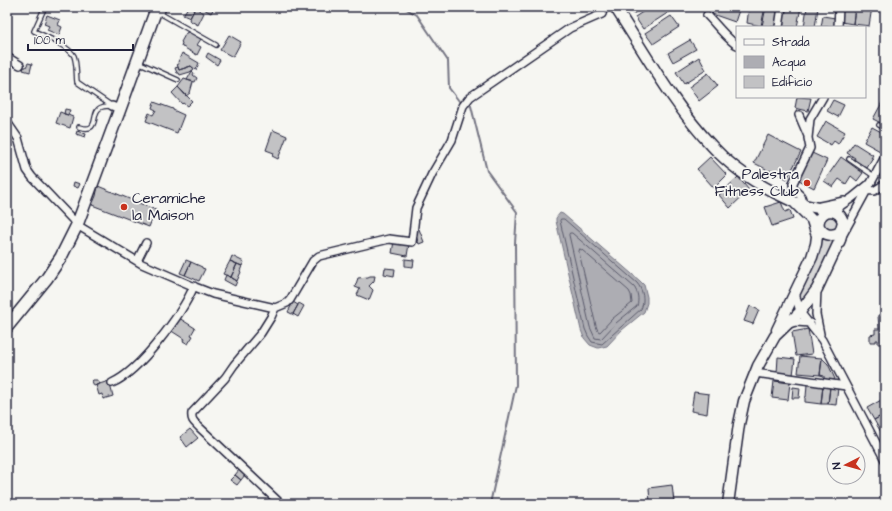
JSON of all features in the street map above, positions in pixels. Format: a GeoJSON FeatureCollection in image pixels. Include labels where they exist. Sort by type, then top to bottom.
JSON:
{"type":"FeatureCollection","features":[{"type":"Feature","properties":{"kind":"main road"},"geometry":{"type":"LineString","coordinates":[[7,327],[47,278],[61,257],[78,223],[116,108],[160,10]]}},
{"type":"Feature","properties":{"kind":"street"},"geometry":{"type":"LineString","coordinates":[[7,122],[18,138],[27,170],[32,177],[78,223],[137,261],[194,286],[213,294],[275,308],[287,303],[290,300],[313,261],[319,256],[389,238],[412,242],[416,208],[432,174],[452,140],[466,101],[570,28],[584,20],[602,14],[604,7]]}},
{"type":"Feature","properties":{"kind":"street"},"geometry":{"type":"LineString","coordinates":[[615,7],[686,117],[712,147],[741,171],[792,201],[831,211],[841,216],[842,227],[840,240]]}},
{"type":"Feature","properties":{"kind":"street"},"geometry":{"type":"LineString","coordinates":[[778,26],[782,7]]}},
{"type":"Feature","properties":{"kind":"street"},"geometry":{"type":"LineString","coordinates":[[838,26],[839,7]]}},
{"type":"Feature","properties":{"kind":"street"},"geometry":{"type":"LineString","coordinates":[[707,15],[730,40],[736,44]]}},
{"type":"Feature","properties":{"kind":"street"},"geometry":{"type":"LineString","coordinates":[[7,57],[20,65]]}},
{"type":"Feature","properties":{"kind":"street"},"geometry":{"type":"LineString","coordinates":[[808,138],[810,119],[822,98]]}},
{"type":"Feature","properties":{"kind":"street"},"geometry":{"type":"LineString","coordinates":[[799,115],[808,138],[810,148],[793,183],[793,188],[795,191],[802,195],[802,204]]}},
{"type":"Feature","properties":{"kind":"street"},"geometry":{"type":"LineString","coordinates":[[775,336],[800,312],[817,289],[840,240],[855,213],[864,190],[885,157]]}},
{"type":"Feature","properties":{"kind":"street"},"geometry":{"type":"LineString","coordinates":[[728,504],[741,412],[744,401],[755,374],[775,336],[812,257],[819,220],[823,214],[831,211],[864,190],[874,192],[885,184]]}},
{"type":"Feature","properties":{"kind":"street"},"geometry":{"type":"LineString","coordinates":[[816,207],[838,203],[852,198]]}},
{"type":"Feature","properties":{"kind":"street"},"geometry":{"type":"LineString","coordinates":[[792,201],[808,215],[818,229],[826,234],[833,235],[840,232],[842,227],[855,213]]}},
{"type":"Feature","properties":{"kind":"street"},"geometry":{"type":"LineString","coordinates":[[137,261],[146,243]]}},
{"type":"Feature","properties":{"kind":"street"},"geometry":{"type":"LineString","coordinates":[[112,383],[125,376],[158,341],[189,297],[194,286]]}},
{"type":"Feature","properties":{"kind":"street"},"geometry":{"type":"LineString","coordinates":[[817,289],[816,314],[822,340]]}},
{"type":"Feature","properties":{"kind":"street"},"geometry":{"type":"LineString","coordinates":[[795,293],[800,312],[822,340],[884,455]]}},
{"type":"Feature","properties":{"kind":"street"},"geometry":{"type":"LineString","coordinates":[[275,308],[261,333],[225,378],[192,413],[192,420],[281,504]]}},
{"type":"Feature","properties":{"kind":"street"},"geometry":{"type":"LineString","coordinates":[[787,325],[796,322],[810,324]]}},
{"type":"Feature","properties":{"kind":"street"},"geometry":{"type":"LineString","coordinates":[[755,374],[846,386]]}},
{"type":"Feature","properties":{"kind":"lane"},"geometry":{"type":"LineString","coordinates":[[160,10],[216,45]]}},
{"type":"Feature","properties":{"kind":"lane"},"geometry":{"type":"LineString","coordinates":[[43,11],[34,31],[55,41],[72,54],[75,61],[77,82],[116,108]]}},
{"type":"Feature","properties":{"kind":"lane"},"geometry":{"type":"LineString","coordinates":[[137,61],[178,80]]}},
{"type":"Feature","properties":{"kind":"lane"},"geometry":{"type":"LineString","coordinates":[[79,127],[86,129],[93,126],[97,111],[102,106],[116,108]]}},
{"type":"Feature","properties":{"kind":"lane"},"geometry":{"type":"LineString","coordinates":[[879,126],[885,128]]}},
{"type":"Feature","properties":{"kind":"lane"},"geometry":{"type":"LineString","coordinates":[[849,159],[873,178]]}},
{"type":"Feature","properties":{"kind":"shaded area"},"geometry":{"type":"Polygon","coordinates":[[[828,216],[834,216],[838,220],[838,226],[834,230],[828,230],[824,226],[824,220],[828,216]]]}},
{"type":"Feature","properties":{"kind":"shaded area"},"geometry":{"type":"Polygon","coordinates":[[[821,239],[834,241],[811,289],[802,303],[800,301],[799,292],[821,239]]]}},
{"type":"Feature","properties":{"kind":"water"},"geometry":{"type":"Polygon","coordinates":[[[560,213],[644,285],[647,303],[644,312],[622,330],[607,346],[598,348],[590,345],[584,338],[581,330],[556,221],[556,218],[560,213]]]}},
{"type":"Feature","properties":{"kind":"building"},"geometry":{"type":"Polygon","coordinates":[[[188,7],[195,8],[190,18],[183,15],[188,7]]]}},
{"type":"Feature","properties":{"kind":"building"},"geometry":{"type":"Polygon","coordinates":[[[200,7],[214,7],[214,8],[211,13],[200,7]]]}},
{"type":"Feature","properties":{"kind":"building"},"geometry":{"type":"Polygon","coordinates":[[[628,7],[644,7],[633,14],[628,7]]]}},
{"type":"Feature","properties":{"kind":"building"},"geometry":{"type":"Polygon","coordinates":[[[650,7],[666,7],[669,12],[643,29],[635,17],[650,7]]]}},
{"type":"Feature","properties":{"kind":"building"},"geometry":{"type":"Polygon","coordinates":[[[694,7],[715,7],[712,14],[694,7]]]}},
{"type":"Feature","properties":{"kind":"building"},"geometry":{"type":"Polygon","coordinates":[[[715,7],[740,7],[735,22],[712,14],[715,7]]]}},
{"type":"Feature","properties":{"kind":"building"},"geometry":{"type":"Polygon","coordinates":[[[749,7],[765,7],[761,26],[747,23],[749,7]]]}},
{"type":"Feature","properties":{"kind":"building"},"geometry":{"type":"Polygon","coordinates":[[[766,7],[778,7],[775,26],[762,26],[766,7]]]}},
{"type":"Feature","properties":{"kind":"building"},"geometry":{"type":"Polygon","coordinates":[[[784,7],[801,7],[797,26],[781,26],[784,7]]]}},
{"type":"Feature","properties":{"kind":"building"},"geometry":{"type":"Polygon","coordinates":[[[807,7],[818,8],[815,26],[804,26],[807,7]]]}},
{"type":"Feature","properties":{"kind":"building"},"geometry":{"type":"Polygon","coordinates":[[[843,7],[855,7],[853,24],[841,22],[843,7]]]}},
{"type":"Feature","properties":{"kind":"building"},"geometry":{"type":"Polygon","coordinates":[[[855,7],[872,7],[869,26],[853,24],[855,7]]]}},
{"type":"Feature","properties":{"kind":"building"},"geometry":{"type":"Polygon","coordinates":[[[195,8],[204,13],[198,25],[189,20],[195,8]]]}},
{"type":"Feature","properties":{"kind":"building"},"geometry":{"type":"Polygon","coordinates":[[[47,15],[60,20],[58,25],[62,27],[59,35],[47,30],[49,26],[44,24],[47,15]]]}},
{"type":"Feature","properties":{"kind":"building"},"geometry":{"type":"Polygon","coordinates":[[[671,16],[679,27],[653,44],[645,33],[671,16]]]}},
{"type":"Feature","properties":{"kind":"building"},"geometry":{"type":"Polygon","coordinates":[[[823,16],[835,18],[834,26],[821,26],[823,16]]]}},
{"type":"Feature","properties":{"kind":"building"},"geometry":{"type":"Polygon","coordinates":[[[188,32],[201,39],[197,45],[201,47],[197,55],[181,46],[181,42],[188,32]]]}},
{"type":"Feature","properties":{"kind":"building"},"geometry":{"type":"Polygon","coordinates":[[[229,35],[241,42],[233,57],[220,50],[229,35]]]}},
{"type":"Feature","properties":{"kind":"building"},"geometry":{"type":"Polygon","coordinates":[[[690,40],[696,49],[673,62],[668,53],[690,40]]]}},
{"type":"Feature","properties":{"kind":"building"},"geometry":{"type":"Polygon","coordinates":[[[182,53],[199,63],[196,70],[191,66],[179,70],[177,64],[179,64],[178,62],[182,53]]]}},
{"type":"Feature","properties":{"kind":"building"},"geometry":{"type":"Polygon","coordinates":[[[208,53],[220,60],[217,65],[206,57],[208,53]]]}},
{"type":"Feature","properties":{"kind":"building"},"geometry":{"type":"Polygon","coordinates":[[[699,57],[706,70],[684,84],[676,72],[699,57]]]}},
{"type":"Feature","properties":{"kind":"building"},"geometry":{"type":"Polygon","coordinates":[[[28,63],[32,64],[30,72],[23,70],[28,63]]]}},
{"type":"Feature","properties":{"kind":"building"},"geometry":{"type":"Polygon","coordinates":[[[191,66],[194,69],[180,75],[177,73],[175,68],[178,67],[179,70],[191,66]]]}},
{"type":"Feature","properties":{"kind":"building"},"geometry":{"type":"Polygon","coordinates":[[[192,71],[194,73],[193,75],[197,78],[195,82],[187,80],[192,71]]]}},
{"type":"Feature","properties":{"kind":"building"},"geometry":{"type":"Polygon","coordinates":[[[708,73],[718,86],[699,101],[689,87],[708,73]]]}},
{"type":"Feature","properties":{"kind":"building"},"geometry":{"type":"Polygon","coordinates":[[[184,79],[193,82],[190,93],[186,96],[178,87],[184,79]]]}},
{"type":"Feature","properties":{"kind":"building"},"geometry":{"type":"Polygon","coordinates":[[[178,87],[192,101],[187,106],[183,103],[182,104],[172,93],[178,87]]]}},
{"type":"Feature","properties":{"kind":"building"},"geometry":{"type":"Polygon","coordinates":[[[885,97],[885,125],[873,119],[885,97]]]}},
{"type":"Feature","properties":{"kind":"building"},"geometry":{"type":"Polygon","coordinates":[[[797,98],[811,98],[808,111],[795,108],[797,98]]]}},
{"type":"Feature","properties":{"kind":"building"},"geometry":{"type":"Polygon","coordinates":[[[833,100],[844,105],[838,117],[827,111],[833,100]]]}},
{"type":"Feature","properties":{"kind":"building"},"geometry":{"type":"Polygon","coordinates":[[[154,102],[184,115],[177,133],[146,121],[149,113],[153,115],[156,110],[152,108],[154,102]]]}},
{"type":"Feature","properties":{"kind":"building"},"geometry":{"type":"Polygon","coordinates":[[[65,109],[70,110],[68,115],[64,114],[65,109]]]}},
{"type":"Feature","properties":{"kind":"building"},"geometry":{"type":"Polygon","coordinates":[[[60,112],[73,117],[70,128],[56,123],[60,112]]]}},
{"type":"Feature","properties":{"kind":"building"},"geometry":{"type":"Polygon","coordinates":[[[826,121],[845,132],[838,144],[834,141],[831,145],[817,137],[826,121]]]}},
{"type":"Feature","properties":{"kind":"building"},"geometry":{"type":"Polygon","coordinates":[[[872,127],[885,134],[885,143],[880,151],[864,142],[872,127]]]}},
{"type":"Feature","properties":{"kind":"building"},"geometry":{"type":"Polygon","coordinates":[[[273,130],[287,136],[278,159],[272,156],[274,153],[266,150],[273,130]]]}},
{"type":"Feature","properties":{"kind":"building"},"geometry":{"type":"Polygon","coordinates":[[[77,131],[86,134],[85,137],[76,134],[77,131]]]}},
{"type":"Feature","properties":{"kind":"building"},"geometry":{"type":"Polygon","coordinates":[[[768,135],[801,152],[787,179],[776,173],[775,175],[770,170],[769,172],[754,163],[768,135]]]}},
{"type":"Feature","properties":{"kind":"building"},"geometry":{"type":"Polygon","coordinates":[[[854,143],[873,155],[871,158],[873,158],[867,168],[854,160],[855,158],[847,153],[854,143]]]}},
{"type":"Feature","properties":{"kind":"building"},"geometry":{"type":"Polygon","coordinates":[[[812,153],[827,160],[814,188],[799,180],[812,153]]]}},
{"type":"Feature","properties":{"kind":"building"},"geometry":{"type":"Polygon","coordinates":[[[710,157],[727,175],[714,188],[697,169],[710,157]]]}},
{"type":"Feature","properties":{"kind":"building"},"geometry":{"type":"Polygon","coordinates":[[[841,157],[863,173],[857,181],[851,176],[846,184],[839,179],[833,187],[824,181],[841,157]]]}},
{"type":"Feature","properties":{"kind":"building"},"geometry":{"type":"Polygon","coordinates":[[[738,177],[749,190],[730,208],[719,195],[738,177]]]}},
{"type":"Feature","properties":{"kind":"building"},"geometry":{"type":"Polygon","coordinates":[[[74,182],[80,184],[78,188],[73,186],[74,182]]]}},
{"type":"Feature","properties":{"kind":"building","name":"Ceramiche la Maison"},"geometry":{"type":"Polygon","coordinates":[[[98,186],[156,210],[149,227],[92,205],[98,186]]]}},
{"type":"Feature","properties":{"kind":"building"},"geometry":{"type":"Polygon","coordinates":[[[781,202],[785,212],[790,210],[793,219],[772,226],[765,207],[781,202]]]}},
{"type":"Feature","properties":{"kind":"building"},"geometry":{"type":"Polygon","coordinates":[[[419,229],[424,242],[419,244],[414,231],[419,229]]]}},
{"type":"Feature","properties":{"kind":"building"},"geometry":{"type":"Polygon","coordinates":[[[394,241],[409,244],[407,256],[392,253],[394,241]]]}},
{"type":"Feature","properties":{"kind":"building"},"geometry":{"type":"Polygon","coordinates":[[[232,256],[244,262],[242,266],[230,261],[232,256]]]}},
{"type":"Feature","properties":{"kind":"building"},"geometry":{"type":"Polygon","coordinates":[[[405,259],[414,260],[413,267],[405,266],[405,259]]]}},
{"type":"Feature","properties":{"kind":"building"},"geometry":{"type":"Polygon","coordinates":[[[186,260],[191,262],[185,275],[180,273],[186,260]]]}},
{"type":"Feature","properties":{"kind":"building"},"geometry":{"type":"Polygon","coordinates":[[[230,261],[237,264],[231,277],[223,274],[230,261]]]}},
{"type":"Feature","properties":{"kind":"building"},"geometry":{"type":"Polygon","coordinates":[[[191,262],[205,269],[199,281],[185,275],[191,262]]]}},
{"type":"Feature","properties":{"kind":"building"},"geometry":{"type":"Polygon","coordinates":[[[237,264],[242,266],[237,281],[231,277],[237,264]]]}},
{"type":"Feature","properties":{"kind":"building"},"geometry":{"type":"Polygon","coordinates":[[[385,268],[395,269],[394,276],[384,274],[385,268]]]}},
{"type":"Feature","properties":{"kind":"building"},"geometry":{"type":"Polygon","coordinates":[[[226,275],[237,281],[235,286],[224,280],[226,275]]]}},
{"type":"Feature","properties":{"kind":"building"},"geometry":{"type":"Polygon","coordinates":[[[375,276],[374,281],[369,286],[373,290],[369,300],[357,295],[360,289],[355,287],[358,278],[375,276]]]}},
{"type":"Feature","properties":{"kind":"building"},"geometry":{"type":"Polygon","coordinates":[[[293,302],[298,305],[293,314],[294,315],[288,312],[293,302]]]}},
{"type":"Feature","properties":{"kind":"building"},"geometry":{"type":"Polygon","coordinates":[[[299,303],[304,306],[298,317],[293,314],[299,303]]]}},
{"type":"Feature","properties":{"kind":"building"},"geometry":{"type":"Polygon","coordinates":[[[750,306],[759,310],[753,324],[744,321],[750,306]]]}},
{"type":"Feature","properties":{"kind":"building"},"geometry":{"type":"Polygon","coordinates":[[[878,315],[885,315],[885,344],[878,344],[878,340],[876,340],[876,342],[870,342],[870,335],[875,334],[875,329],[879,329],[878,315]]]}},
{"type":"Feature","properties":{"kind":"building"},"geometry":{"type":"Polygon","coordinates":[[[179,318],[195,328],[191,335],[193,336],[188,344],[183,341],[184,339],[170,330],[179,318]]]}},
{"type":"Feature","properties":{"kind":"building"},"geometry":{"type":"Polygon","coordinates":[[[808,329],[812,354],[796,356],[792,332],[808,329]]]}},
{"type":"Feature","properties":{"kind":"building"},"geometry":{"type":"Polygon","coordinates":[[[800,356],[822,358],[820,375],[798,373],[800,356]]]}},
{"type":"Feature","properties":{"kind":"building"},"geometry":{"type":"Polygon","coordinates":[[[778,357],[795,359],[793,375],[777,373],[778,357]]]}},
{"type":"Feature","properties":{"kind":"building"},"geometry":{"type":"Polygon","coordinates":[[[822,358],[828,364],[835,379],[832,381],[824,380],[824,376],[820,375],[822,358]]]}},
{"type":"Feature","properties":{"kind":"building"},"geometry":{"type":"Polygon","coordinates":[[[93,380],[97,380],[100,384],[94,386],[93,380]]]}},
{"type":"Feature","properties":{"kind":"building"},"geometry":{"type":"Polygon","coordinates":[[[109,381],[113,396],[103,399],[102,394],[99,395],[96,385],[109,381]]]}},
{"type":"Feature","properties":{"kind":"building"},"geometry":{"type":"Polygon","coordinates":[[[774,381],[790,383],[788,400],[772,398],[774,381]]]}},
{"type":"Feature","properties":{"kind":"building"},"geometry":{"type":"Polygon","coordinates":[[[807,384],[823,386],[821,404],[805,402],[807,384]]]}},
{"type":"Feature","properties":{"kind":"building"},"geometry":{"type":"Polygon","coordinates":[[[823,386],[830,387],[828,404],[821,404],[823,386]]]}},
{"type":"Feature","properties":{"kind":"building"},"geometry":{"type":"Polygon","coordinates":[[[793,387],[800,388],[799,398],[792,398],[793,387]]]}},
{"type":"Feature","properties":{"kind":"building"},"geometry":{"type":"Polygon","coordinates":[[[830,387],[838,388],[836,405],[828,404],[830,387]]]}},
{"type":"Feature","properties":{"kind":"building"},"geometry":{"type":"Polygon","coordinates":[[[694,392],[709,394],[707,414],[691,411],[694,392]]]}},
{"type":"Feature","properties":{"kind":"building"},"geometry":{"type":"Polygon","coordinates":[[[883,399],[885,403],[885,414],[874,420],[867,408],[883,399]]]}},
{"type":"Feature","properties":{"kind":"building"},"geometry":{"type":"Polygon","coordinates":[[[885,414],[885,439],[874,420],[885,414]]]}},
{"type":"Feature","properties":{"kind":"building"},"geometry":{"type":"Polygon","coordinates":[[[190,429],[198,438],[187,447],[180,437],[190,429]]]}},
{"type":"Feature","properties":{"kind":"building"},"geometry":{"type":"Polygon","coordinates":[[[239,470],[245,475],[241,480],[235,475],[239,470]]]}},
{"type":"Feature","properties":{"kind":"building"},"geometry":{"type":"Polygon","coordinates":[[[235,475],[241,480],[237,485],[230,480],[235,475]]]}},
{"type":"Feature","properties":{"kind":"building"},"geometry":{"type":"Polygon","coordinates":[[[672,485],[674,502],[650,504],[649,488],[672,485]]]}},
{"type":"Feature","properties":{"kind":"waterway"},"geometry":{"type":"LineString","coordinates":[[403,7],[417,15],[448,61],[449,88],[459,101],[463,103]]}},
{"type":"Feature","properties":{"kind":"waterway"},"geometry":{"type":"LineString","coordinates":[[467,104],[471,106],[487,171],[517,212],[515,243],[516,385],[490,504]]}},
{"type":"Feature","properties":{"kind":"place","name":"Palestra Fitness Club"},"geometry":{"type":"Point","coordinates":[807,183]}},
{"type":"Feature","properties":{"kind":"place","name":"Ceramiche la Maison"},"geometry":{"type":"Point","coordinates":[124,207]}}]}
